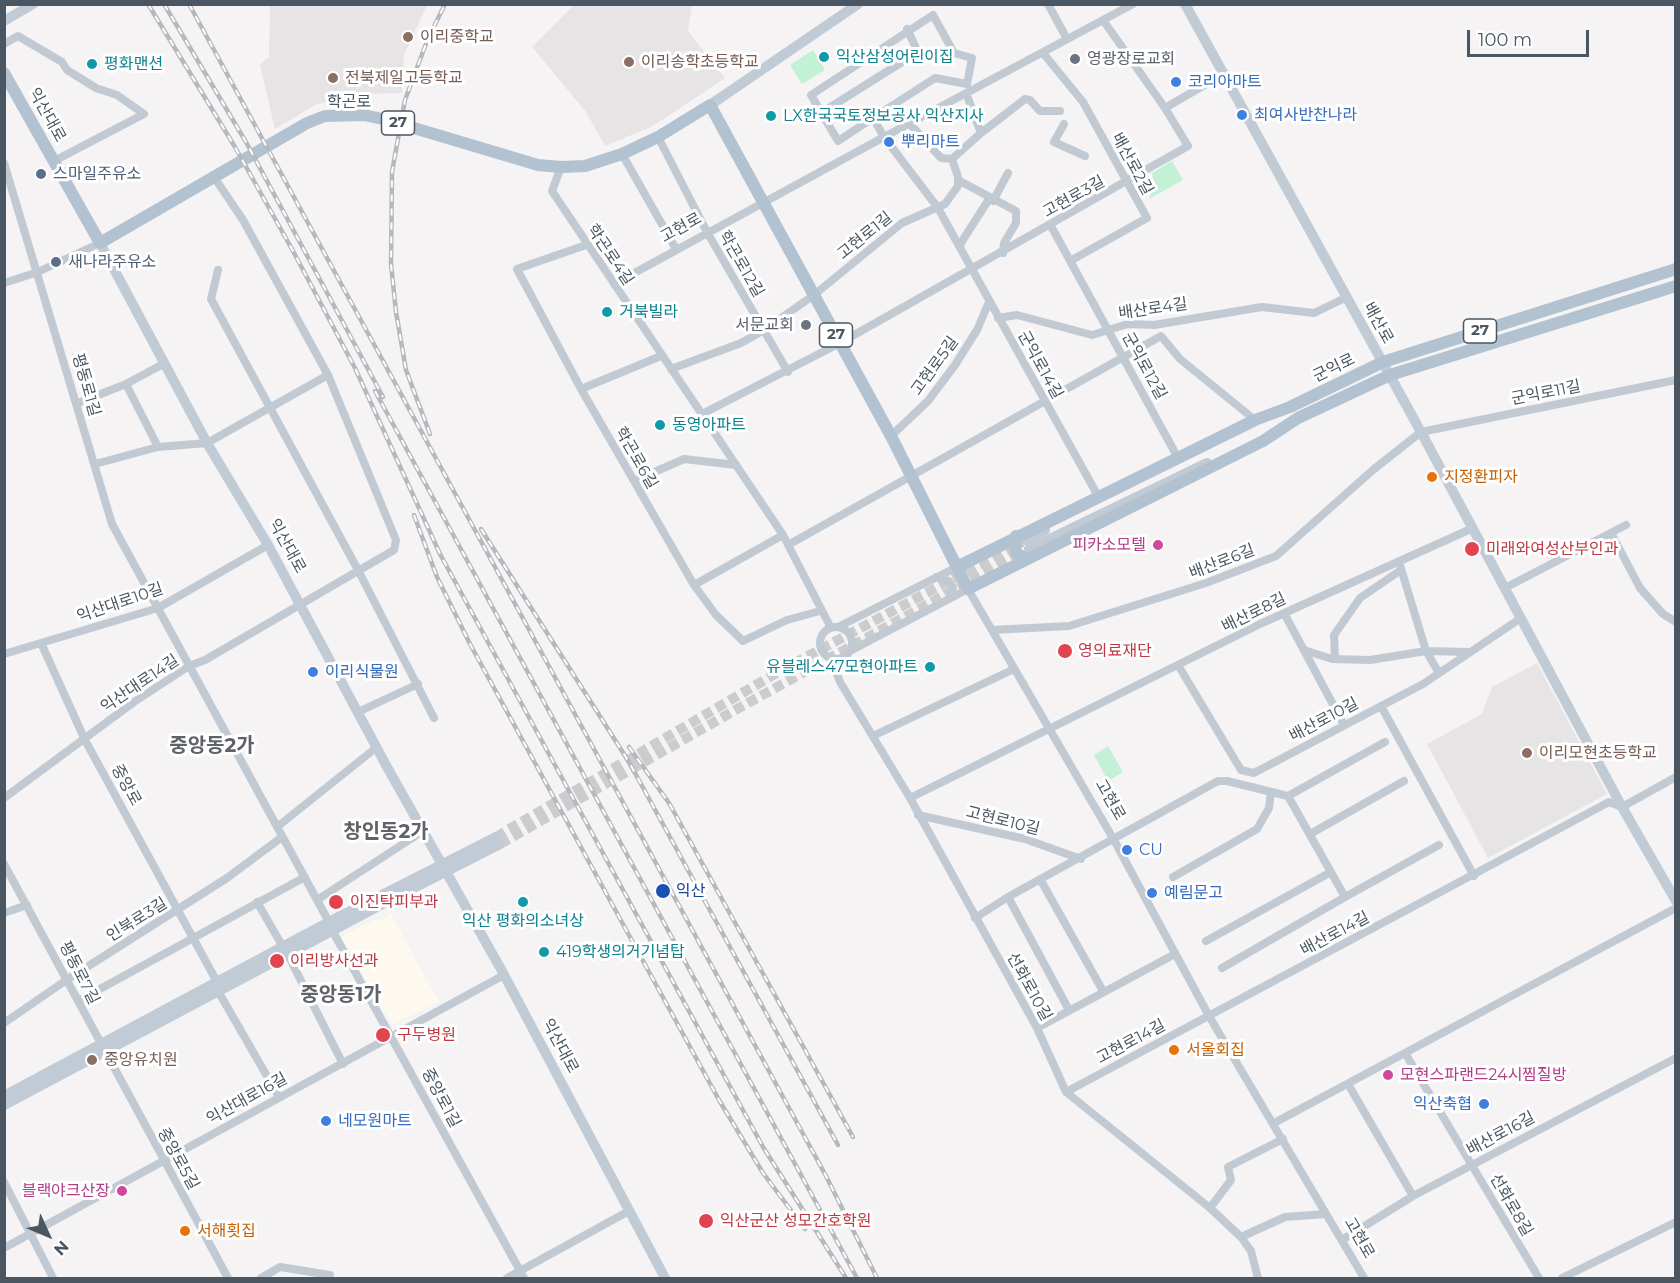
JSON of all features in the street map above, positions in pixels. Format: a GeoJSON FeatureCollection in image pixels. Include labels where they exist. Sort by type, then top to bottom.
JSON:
{"type":"FeatureCollection","features":[{"type":"Feature","properties":{"kind":"main road","name":"익산대로"},"geometry":{"type":"LineString","coordinates":[[5,75],[100,243]]}},
{"type":"Feature","properties":{"kind":"main road","name":"학곤로"},"geometry":{"type":"LineString","coordinates":[[100,243],[307,123],[325,116],[343,115],[387,120],[538,165],[561,167],[585,166],[622,154],[658,137],[710,105]]}},
{"type":"Feature","properties":{"kind":"main road","name":"고현로"},"geometry":{"type":"LineString","coordinates":[[710,105],[891,436],[968,589]]}},
{"type":"Feature","properties":{"kind":"main road","name":"군익로"},"geometry":{"type":"LineString","coordinates":[[1290,407],[1383,362],[1676,269]]}},
{"type":"Feature","properties":{"kind":"main road","name":"군익로"},"geometry":{"type":"LineString","coordinates":[[1024,546],[1263,441],[1298,418],[1390,375],[1676,286]]}},
{"type":"Feature","properties":{"kind":"main road","name":"27"},"geometry":{"type":"LineString","coordinates":[[968,589],[1024,546],[1098,496],[1255,420],[1290,407]]}},
{"type":"Feature","properties":{"kind":"main road","name":"27"},"geometry":{"type":"LineString","coordinates":[[957,567],[1024,546]]}},
{"type":"Feature","properties":{"kind":"street"},"geometry":{"type":"LineString","coordinates":[[4,21],[33,4]]}},
{"type":"Feature","properties":{"kind":"street","name":"학곤로"},"geometry":{"type":"LineString","coordinates":[[710,105],[858,4]]}},
{"type":"Feature","properties":{"kind":"street"},"geometry":{"type":"LineString","coordinates":[[1048,4],[1067,39]]}},
{"type":"Feature","properties":{"kind":"street"},"geometry":{"type":"LineString","coordinates":[[764,202],[1133,4]]}},
{"type":"Feature","properties":{"kind":"street","name":"배산로"},"geometry":{"type":"LineString","coordinates":[[1185,4],[1383,362],[1622,807],[1676,901]]}},
{"type":"Feature","properties":{"kind":"street"},"geometry":{"type":"LineString","coordinates":[[933,15],[954,53],[972,58],[967,84],[935,78],[838,141],[811,95],[907,29],[933,15]]}},
{"type":"Feature","properties":{"kind":"street","name":"고현로3길"},"geometry":{"type":"LineString","coordinates":[[840,343],[1004,253],[1188,146],[1166,108],[1103,20]]}},
{"type":"Feature","properties":{"kind":"street"},"geometry":{"type":"LineString","coordinates":[[821,113],[918,52],[907,29]]}},
{"type":"Feature","properties":{"kind":"street"},"geometry":{"type":"LineString","coordinates":[[4,44],[18,36],[62,62],[67,70],[96,88],[117,95],[144,114],[54,161]]}},
{"type":"Feature","properties":{"kind":"street","name":"배산로2길"},"geometry":{"type":"LineString","coordinates":[[1043,53],[1083,102],[1147,218],[1070,261]]}},
{"type":"Feature","properties":{"kind":"street"},"geometry":{"type":"LineString","coordinates":[[1166,108],[1225,73]]}},
{"type":"Feature","properties":{"kind":"street"},"geometry":{"type":"LineString","coordinates":[[966,93],[981,133]]}},
{"type":"Feature","properties":{"kind":"street"},"geometry":{"type":"LineString","coordinates":[[909,123],[941,158],[952,159],[1025,99],[1030,100],[1040,111],[1060,111]]}},
{"type":"Feature","properties":{"kind":"street","name":"군익로14길"},"geometry":{"type":"LineString","coordinates":[[873,118],[938,208],[1098,496]]}},
{"type":"Feature","properties":{"kind":"street"},"geometry":{"type":"LineString","coordinates":[[1064,123],[1054,142],[1085,156]]}},
{"type":"Feature","properties":{"kind":"street","name":"학곤로12길"},"geometry":{"type":"LineString","coordinates":[[658,137],[707,232],[788,372]]}},
{"type":"Feature","properties":{"kind":"street"},"geometry":{"type":"LineString","coordinates":[[622,154],[676,249]]}},
{"type":"Feature","properties":{"kind":"street"},"geometry":{"type":"LineString","coordinates":[[952,159],[958,180],[1018,214],[1016,224],[1004,243],[1004,253]]}},
{"type":"Feature","properties":{"kind":"street","name":"평동로1길"},"geometry":{"type":"LineString","coordinates":[[4,163],[78,403],[112,524],[158,608]]}},
{"type":"Feature","properties":{"kind":"street","name":"학곤로4길"},"geometry":{"type":"LineString","coordinates":[[561,167],[552,191],[586,245],[783,535],[820,611],[835,628]]}},
{"type":"Feature","properties":{"kind":"street"},"geometry":{"type":"LineString","coordinates":[[959,246],[971,231],[978,213],[991,200],[1008,174]]}},
{"type":"Feature","properties":{"kind":"street","name":"익산대로14길"},"geometry":{"type":"LineString","coordinates":[[4,798],[134,702],[189,666],[205,660],[394,550],[396,540],[328,375],[243,220],[214,177]]}},
{"type":"Feature","properties":{"kind":"street","name":"고현로1길"},"geometry":{"type":"LineString","coordinates":[[814,295],[902,223],[938,208],[952,194],[958,180]]}},
{"type":"Feature","properties":{"kind":"street","name":"고현로"},"geometry":{"type":"LineString","coordinates":[[614,284],[764,202]]}},
{"type":"Feature","properties":{"kind":"street","name":"군익로12길"},"geometry":{"type":"LineString","coordinates":[[1051,226],[1178,458]]}},
{"type":"Feature","properties":{"kind":"street"},"geometry":{"type":"LineString","coordinates":[[4,283],[38,272],[100,243]]}},
{"type":"Feature","properties":{"kind":"street","name":"익산대로"},"geometry":{"type":"LineString","coordinates":[[100,243],[207,443],[268,545],[504,975],[665,1278]]}},
{"type":"Feature","properties":{"kind":"street","name":"학곤로6길"},"geometry":{"type":"LineString","coordinates":[[586,245],[517,269],[581,388],[694,585],[716,615],[743,641],[788,620],[820,611]]}},
{"type":"Feature","properties":{"kind":"street"},"geometry":{"type":"LineString","coordinates":[[218,270],[211,299],[358,570],[434,718]]}},
{"type":"Feature","properties":{"kind":"street"},"geometry":{"type":"LineString","coordinates":[[671,369],[741,343],[814,295]]}},
{"type":"Feature","properties":{"kind":"street","name":"배산로4길"},"geometry":{"type":"LineString","coordinates":[[998,318],[1017,315],[1092,335],[1128,324],[1154,325],[1262,307],[1314,313],[1347,297]]}},
{"type":"Feature","properties":{"kind":"street","name":"고현로5길"},"geometry":{"type":"LineString","coordinates":[[891,436],[928,402],[977,330],[989,302]]}},
{"type":"Feature","properties":{"kind":"street"},"geometry":{"type":"LineString","coordinates":[[788,545],[1161,336],[1180,359],[1255,420]]}},
{"type":"Feature","properties":{"kind":"street"},"geometry":{"type":"LineString","coordinates":[[695,425],[702,414],[788,372],[840,343]]}},
{"type":"Feature","properties":{"kind":"street"},"geometry":{"type":"LineString","coordinates":[[581,388],[661,356]]}},
{"type":"Feature","properties":{"kind":"street"},"geometry":{"type":"LineString","coordinates":[[78,403],[126,384],[165,363]]}},
{"type":"Feature","properties":{"kind":"street"},"geometry":{"type":"LineString","coordinates":[[94,464],[158,447],[207,443],[328,375]]}},
{"type":"Feature","properties":{"kind":"street","name":"군익로11길"},"geometry":{"type":"LineString","coordinates":[[1421,432],[1676,380]]}},
{"type":"Feature","properties":{"kind":"street"},"geometry":{"type":"LineString","coordinates":[[126,384],[158,447]]}},
{"type":"Feature","properties":{"kind":"street","name":"군익로"},"geometry":{"type":"LineString","coordinates":[[1024,546],[1290,407]]}},
{"type":"Feature","properties":{"kind":"street","name":"배산로6길"},"geometry":{"type":"LineString","coordinates":[[992,630],[1070,626],[1206,583],[1276,556],[1390,455],[1421,432]]}},
{"type":"Feature","properties":{"kind":"street"},"geometry":{"type":"LineString","coordinates":[[634,481],[684,459],[736,465]]}},
{"type":"Feature","properties":{"kind":"street"},"geometry":{"type":"LineString","coordinates":[[1505,588],[1626,525]]}},
{"type":"Feature","properties":{"kind":"street","name":"배산로8길"},"geometry":{"type":"LineString","coordinates":[[910,798],[1284,613],[1400,566],[1473,528]]}},
{"type":"Feature","properties":{"kind":"street"},"geometry":{"type":"LineString","coordinates":[[1611,533],[1640,588],[1658,609],[1676,622]]}},
{"type":"Feature","properties":{"kind":"street"},"geometry":{"type":"LineString","coordinates":[[694,585],[783,535]]}},
{"type":"Feature","properties":{"kind":"street","name":"익산대로10길"},"geometry":{"type":"LineString","coordinates":[[4,654],[158,608],[268,545]]}},
{"type":"Feature","properties":{"kind":"street"},"geometry":{"type":"LineString","coordinates":[[1335,659],[1334,635],[1356,603],[1400,566],[1426,651],[1439,673]]}},
{"type":"Feature","properties":{"kind":"street"},"geometry":{"type":"LineString","coordinates":[[957,567],[824,633],[820,642],[823,652],[831,658],[842,658],[850,651],[968,589]]}},
{"type":"Feature","properties":{"kind":"street"},"geometry":{"type":"LineString","coordinates":[[936,577],[949,581],[953,588],[950,599]]}},
{"type":"Feature","properties":{"kind":"street","name":"고현로"},"geometry":{"type":"LineString","coordinates":[[968,589],[1114,840],[1209,1016],[1364,1278]]}},
{"type":"Feature","properties":{"kind":"street"},"geometry":{"type":"LineString","coordinates":[[158,608],[330,926]]}},
{"type":"Feature","properties":{"kind":"street"},"geometry":{"type":"LineString","coordinates":[[1284,613],[1344,725]]}},
{"type":"Feature","properties":{"kind":"street","name":"배산로10길"},"geometry":{"type":"LineString","coordinates":[[1178,665],[1240,770],[1254,773],[1439,673],[1521,618]]}},
{"type":"Feature","properties":{"kind":"street"},"geometry":{"type":"LineString","coordinates":[[835,628],[850,636],[850,651]]}},
{"type":"Feature","properties":{"kind":"street","name":"중앙로"},"geometry":{"type":"LineString","coordinates":[[41,643],[85,740],[279,1097]]}},
{"type":"Feature","properties":{"kind":"street"},"geometry":{"type":"LineString","coordinates":[[1304,650],[1335,659],[1370,660],[1426,651],[1470,652]]}},
{"type":"Feature","properties":{"kind":"street","name":"선화로10길"},"geometry":{"type":"LineString","coordinates":[[831,658],[840,682],[910,798],[1036,1029],[1066,1092],[1210,1208],[1241,1237],[1251,1251],[1258,1278]]}},
{"type":"Feature","properties":{"kind":"street"},"geometry":{"type":"LineString","coordinates":[[873,736],[1014,669]]}},
{"type":"Feature","properties":{"kind":"street"},"geometry":{"type":"LineString","coordinates":[[358,712],[418,684]]}},
{"type":"Feature","properties":{"kind":"street"},"geometry":{"type":"LineString","coordinates":[[1381,706],[1474,876]]}},
{"type":"Feature","properties":{"kind":"street"},"geometry":{"type":"LineString","coordinates":[[975,918],[1040,879],[1081,859],[1218,782],[1227,781],[1288,796],[1385,742]]}},
{"type":"Feature","properties":{"kind":"street"},"geometry":{"type":"LineString","coordinates":[[277,827],[377,747]]}},
{"type":"Feature","properties":{"kind":"street"},"geometry":{"type":"LineString","coordinates":[[1622,807],[1676,777]]}},
{"type":"Feature","properties":{"kind":"street"},"geometry":{"type":"LineString","coordinates":[[1310,834],[1404,781]]}},
{"type":"Feature","properties":{"kind":"street"},"geometry":{"type":"LineString","coordinates":[[1173,878],[1257,829],[1269,808],[1271,792]]}},
{"type":"Feature","properties":{"kind":"street"},"geometry":{"type":"LineString","coordinates":[[1288,796],[1346,897]]}},
{"type":"Feature","properties":{"kind":"street","name":"배산로14길"},"geometry":{"type":"LineString","coordinates":[[1209,1016],[1609,802],[1622,807]]}},
{"type":"Feature","properties":{"kind":"street","name":"고현로10길"},"geometry":{"type":"LineString","coordinates":[[918,815],[1025,839],[1081,859]]}},
{"type":"Feature","properties":{"kind":"street"},"geometry":{"type":"LineString","coordinates":[[317,900],[423,831]]}},
{"type":"Feature","properties":{"kind":"street","name":"인북로3길"},"geometry":{"type":"LineString","coordinates":[[4,1023],[68,979],[178,911],[282,837]]}},
{"type":"Feature","properties":{"kind":"street"},"geometry":{"type":"LineString","coordinates":[[4,1106],[103,1049],[330,926],[498,841]]}},
{"type":"Feature","properties":{"kind":"street"},"geometry":{"type":"LineString","coordinates":[[1221,968],[1439,845]]}},
{"type":"Feature","properties":{"kind":"street","name":"평동로7길"},"geometry":{"type":"LineString","coordinates":[[4,864],[68,979],[103,1049]]}},
{"type":"Feature","properties":{"kind":"street"},"geometry":{"type":"LineString","coordinates":[[1206,941],[1331,872]]}},
{"type":"Feature","properties":{"kind":"street"},"geometry":{"type":"LineString","coordinates":[[78,1001],[305,877]]}},
{"type":"Feature","properties":{"kind":"street"},"geometry":{"type":"LineString","coordinates":[[1040,879],[1103,991]]}},
{"type":"Feature","properties":{"kind":"street"},"geometry":{"type":"LineString","coordinates":[[1008,897],[1069,1011]]}},
{"type":"Feature","properties":{"kind":"street"},"geometry":{"type":"LineString","coordinates":[[257,902],[286,951],[343,1064]]}},
{"type":"Feature","properties":{"kind":"street"},"geometry":{"type":"LineString","coordinates":[[4,913],[27,905]]}},
{"type":"Feature","properties":{"kind":"street"},"geometry":{"type":"LineString","coordinates":[[1274,1123],[1676,908]]}},
{"type":"Feature","properties":{"kind":"street","name":"중앙로1길"},"geometry":{"type":"LineString","coordinates":[[330,926],[522,1275]]}},
{"type":"Feature","properties":{"kind":"street"},"geometry":{"type":"LineString","coordinates":[[1036,1029],[1175,954]]}},
{"type":"Feature","properties":{"kind":"street","name":"익산대로16길"},"geometry":{"type":"LineString","coordinates":[[4,1248],[504,975]]}},
{"type":"Feature","properties":{"kind":"street","name":"고현로14길"},"geometry":{"type":"LineString","coordinates":[[1066,1092],[1209,1016]]}},
{"type":"Feature","properties":{"kind":"street"},"geometry":{"type":"LineString","coordinates":[[4,1096],[103,1049]]}},
{"type":"Feature","properties":{"kind":"street","name":"중앙로5길"},"geometry":{"type":"LineString","coordinates":[[103,1049],[228,1278]]}},
{"type":"Feature","properties":{"kind":"street","name":"선화로8길"},"geometry":{"type":"LineString","coordinates":[[1405,1053],[1539,1278]]}},
{"type":"Feature","properties":{"kind":"street","name":"배산로16길"},"geometry":{"type":"LineString","coordinates":[[1342,1240],[1413,1196],[1676,1058]]}},
{"type":"Feature","properties":{"kind":"street"},"geometry":{"type":"LineString","coordinates":[[1348,1084],[1413,1196]]}},
{"type":"Feature","properties":{"kind":"street"},"geometry":{"type":"LineString","coordinates":[[1210,1208],[1231,1180],[1228,1167],[1283,1139]]}},
{"type":"Feature","properties":{"kind":"street"},"geometry":{"type":"LineString","coordinates":[[4,1182],[52,1278]]}},
{"type":"Feature","properties":{"kind":"street"},"geometry":{"type":"LineString","coordinates":[[507,1278],[522,1275],[629,1211]]}},
{"type":"Feature","properties":{"kind":"street","name":"고현로"},"geometry":{"type":"LineString","coordinates":[[1241,1237],[1285,1217],[1326,1214]]}},
{"type":"Feature","properties":{"kind":"street"},"geometry":{"type":"LineString","coordinates":[[1562,1278],[1676,1222]]}},
{"type":"Feature","properties":{"kind":"street"},"geometry":{"type":"LineString","coordinates":[[261,1278],[280,1267],[330,1275]]}},
{"type":"Feature","properties":{"kind":"shaded area","name":"이리송학초등학교"},"geometry":{"type":"Polygon","coordinates":[[[575,4],[692,5],[688,31],[725,78],[653,126],[605,146],[586,112],[532,47],[575,4]]]}},
{"type":"Feature","properties":{"kind":"shaded area","name":"전북제일고등학교"},"geometry":{"type":"Polygon","coordinates":[[[270,5],[427,5],[404,55],[402,93],[355,94],[315,105],[275,129],[260,64],[269,57],[270,5]]]}},
{"type":"Feature","properties":{"kind":"shaded area"},"geometry":{"type":"Polygon","coordinates":[[[1537,663],[1607,794],[1488,858],[1427,744],[1482,714],[1492,687],[1537,663]]]}},
{"type":"Feature","properties":{"kind":"shaded area"},"geometry":{"type":"Polygon","coordinates":[[[391,914],[439,1002],[392,1025],[341,937],[376,919],[379,922],[391,914]]]}},
{"type":"Feature","properties":{"kind":"green space"},"geometry":{"type":"Polygon","coordinates":[[[813,50],[825,70],[802,84],[790,65],[813,50]]]}},
{"type":"Feature","properties":{"kind":"green space"},"geometry":{"type":"Polygon","coordinates":[[[1172,161],[1183,180],[1149,199],[1154,184],[1152,173],[1172,161]]]}},
{"type":"Feature","properties":{"kind":"green space"},"geometry":{"type":"Polygon","coordinates":[[[1108,746],[1123,772],[1108,781],[1094,755],[1108,746]]]}},
{"type":"Feature","properties":{"kind":"tunnel"},"geometry":{"type":"LineString","coordinates":[[496,837],[780,671],[1022,542]]}},
{"type":"Feature","properties":{"kind":"tunnel"},"geometry":{"type":"LineString","coordinates":[[500,844],[746,704],[1023,552]]}},
{"type":"Feature","properties":{"kind":"railway"},"geometry":{"type":"LineString","coordinates":[[148,4],[235,147],[293,251],[355,368],[440,554],[763,1147],[846,1278]]}},
{"type":"Feature","properties":{"kind":"railway"},"geometry":{"type":"LineString","coordinates":[[164,4],[246,142],[383,397]]}},
{"type":"Feature","properties":{"kind":"railway"},"geometry":{"type":"LineString","coordinates":[[189,4],[826,1176],[877,1278]]}},
{"type":"Feature","properties":{"kind":"railway"},"geometry":{"type":"LineString","coordinates":[[430,434],[406,370],[396,312],[391,264],[392,172],[405,100],[427,41],[445,4]]}},
{"type":"Feature","properties":{"kind":"railway"},"geometry":{"type":"LineString","coordinates":[[375,391],[857,1278]]}},
{"type":"Feature","properties":{"kind":"railway"},"geometry":{"type":"LineString","coordinates":[[414,515],[437,577],[470,644],[719,1100],[763,1173],[805,1229]]}},
{"type":"Feature","properties":{"kind":"railway"},"geometry":{"type":"LineString","coordinates":[[481,529],[629,762],[838,1145]]}},
{"type":"Feature","properties":{"kind":"railway"},"geometry":{"type":"LineString","coordinates":[[629,747],[669,803],[853,1137]]}},
{"type":"Feature","properties":{"kind":"place","name":"이리중학교"},"geometry":{"type":"Point","coordinates":[408,37]}},
{"type":"Feature","properties":{"kind":"place","name":"익산삼성어린이집"},"geometry":{"type":"Point","coordinates":[824,57]}},
{"type":"Feature","properties":{"kind":"place","name":"영광장로교회"},"geometry":{"type":"Point","coordinates":[1075,59]}},
{"type":"Feature","properties":{"kind":"place","name":"이리송학초등학교"},"geometry":{"type":"Point","coordinates":[629,62]}},
{"type":"Feature","properties":{"kind":"place","name":"평화맨션"},"geometry":{"type":"Point","coordinates":[92,64]}},
{"type":"Feature","properties":{"kind":"place","name":"전북제일고등학교"},"geometry":{"type":"Point","coordinates":[333,78]}},
{"type":"Feature","properties":{"kind":"place","name":"코리아마트"},"geometry":{"type":"Point","coordinates":[1176,82]}},
{"type":"Feature","properties":{"kind":"place","name":"최여사반찬나라"},"geometry":{"type":"Point","coordinates":[1242,115]}},
{"type":"Feature","properties":{"kind":"place","name":"LX한국국토정보공사 익산지사"},"geometry":{"type":"Point","coordinates":[771,116]}},
{"type":"Feature","properties":{"kind":"place","name":"뿌리마트"},"geometry":{"type":"Point","coordinates":[889,142]}},
{"type":"Feature","properties":{"kind":"place","name":"스마일주유소"},"geometry":{"type":"Point","coordinates":[41,174]}},
{"type":"Feature","properties":{"kind":"place","name":"새나라주유소"},"geometry":{"type":"Point","coordinates":[56,262]}},
{"type":"Feature","properties":{"kind":"place","name":"거북빌라"},"geometry":{"type":"Point","coordinates":[607,312]}},
{"type":"Feature","properties":{"kind":"place","name":"서문교회"},"geometry":{"type":"Point","coordinates":[806,325]}},
{"type":"Feature","properties":{"kind":"place","name":"동영아파트"},"geometry":{"type":"Point","coordinates":[660,425]}},
{"type":"Feature","properties":{"kind":"place","name":"지정환피자"},"geometry":{"type":"Point","coordinates":[1432,477]}},
{"type":"Feature","properties":{"kind":"place","name":"피카소모텔"},"geometry":{"type":"Point","coordinates":[1158,545]}},
{"type":"Feature","properties":{"kind":"place","name":"미래와여성산부인과"},"geometry":{"type":"Point","coordinates":[1472,549]}},
{"type":"Feature","properties":{"kind":"place","name":"영의료재단"},"geometry":{"type":"Point","coordinates":[1065,651]}},
{"type":"Feature","properties":{"kind":"place","name":"유블레스47모현아파트"},"geometry":{"type":"Point","coordinates":[930,667]}},
{"type":"Feature","properties":{"kind":"place","name":"이리식물원"},"geometry":{"type":"Point","coordinates":[313,672]}},
{"type":"Feature","properties":{"kind":"place","name":"이리모현초등학교"},"geometry":{"type":"Point","coordinates":[1527,753]}},
{"type":"Feature","properties":{"kind":"place","name":"CU"},"geometry":{"type":"Point","coordinates":[1127,850]}},
{"type":"Feature","properties":{"kind":"place","name":"익산"},"geometry":{"type":"Point","coordinates":[663,891]}},
{"type":"Feature","properties":{"kind":"place","name":"예림문고"},"geometry":{"type":"Point","coordinates":[1152,893]}},
{"type":"Feature","properties":{"kind":"place","name":"이진탁피부과"},"geometry":{"type":"Point","coordinates":[336,902]}},
{"type":"Feature","properties":{"kind":"place","name":"익산 평화의소녀상"},"geometry":{"type":"Point","coordinates":[523,902]}},
{"type":"Feature","properties":{"kind":"place","name":"419학생의거기념탑"},"geometry":{"type":"Point","coordinates":[544,952]}},
{"type":"Feature","properties":{"kind":"place","name":"이리방사선과"},"geometry":{"type":"Point","coordinates":[277,961]}},
{"type":"Feature","properties":{"kind":"place","name":"구두병원"},"geometry":{"type":"Point","coordinates":[383,1035]}},
{"type":"Feature","properties":{"kind":"place","name":"서울회집"},"geometry":{"type":"Point","coordinates":[1174,1050]}},
{"type":"Feature","properties":{"kind":"place","name":"중앙유치원"},"geometry":{"type":"Point","coordinates":[92,1060]}},
{"type":"Feature","properties":{"kind":"place","name":"모현스파랜드24시찜질방"},"geometry":{"type":"Point","coordinates":[1388,1075]}},
{"type":"Feature","properties":{"kind":"place","name":"익산축협"},"geometry":{"type":"Point","coordinates":[1484,1104]}},
{"type":"Feature","properties":{"kind":"place","name":"네모원마트"},"geometry":{"type":"Point","coordinates":[326,1121]}},
{"type":"Feature","properties":{"kind":"place","name":"블랙야크산장"},"geometry":{"type":"Point","coordinates":[122,1191]}},
{"type":"Feature","properties":{"kind":"place","name":"익산군산 성모간호학원"},"geometry":{"type":"Point","coordinates":[706,1221]}},
{"type":"Feature","properties":{"kind":"place","name":"서해횟집"},"geometry":{"type":"Point","coordinates":[185,1231]}},
{"type":"Feature","properties":{"kind":"district","name":"중앙동2가"},"geometry":{"type":"Point","coordinates":[212,746]}},
{"type":"Feature","properties":{"kind":"district","name":"창인동2가"},"geometry":{"type":"Point","coordinates":[386,832]}},
{"type":"Feature","properties":{"kind":"district","name":"중앙동1가"},"geometry":{"type":"Point","coordinates":[341,995]}}]}
